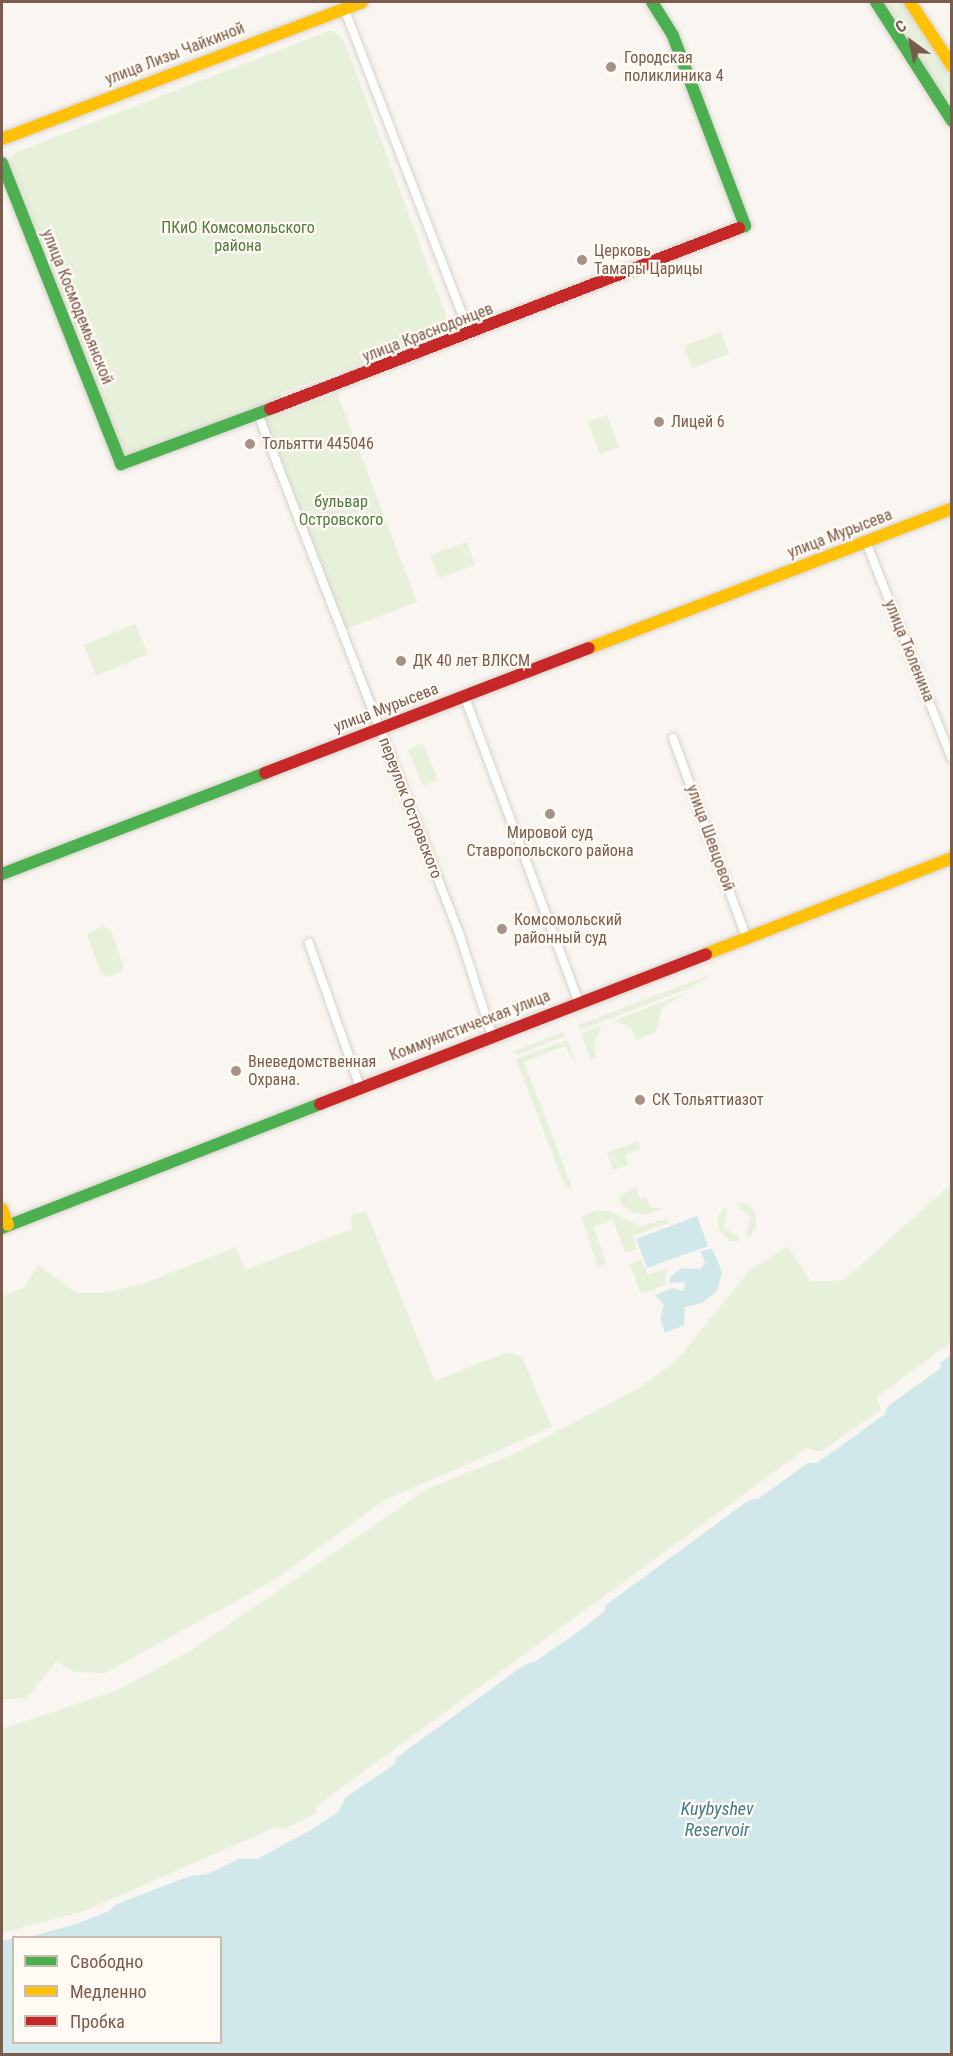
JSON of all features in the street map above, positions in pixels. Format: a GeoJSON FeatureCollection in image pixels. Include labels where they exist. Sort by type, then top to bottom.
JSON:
{"type":"FeatureCollection","features":[{"type":"Feature","properties":{"kind":"street","name":"улица Лизы Чайкиной"},"geometry":{"type":"LineString","coordinates":[[2,139],[362,2]]}},
{"type":"Feature","properties":{"kind":"street","name":"улица Краснодонцев"},"geometry":{"type":"LineString","coordinates":[[121,464],[470,335],[745,226],[673,36],[652,2]]}},
{"type":"Feature","properties":{"kind":"street"},"geometry":{"type":"LineString","coordinates":[[876,2],[951,121]]}},
{"type":"Feature","properties":{"kind":"street"},"geometry":{"type":"LineString","coordinates":[[910,2],[951,66]]}},
{"type":"Feature","properties":{"kind":"street"},"geometry":{"type":"LineString","coordinates":[[344,8],[470,335]]}},
{"type":"Feature","properties":{"kind":"street","name":"улица Космодемьянской"},"geometry":{"type":"LineString","coordinates":[[2,163],[121,464]]}},
{"type":"Feature","properties":{"kind":"street","name":"переулок Островского"},"geometry":{"type":"LineString","coordinates":[[258,414],[459,933],[492,1035]]}},
{"type":"Feature","properties":{"kind":"street","name":"улица Мурысева"},"geometry":{"type":"LineString","coordinates":[[2,874],[951,509]]}},
{"type":"Feature","properties":{"kind":"street","name":"улица Тюленина"},"geometry":{"type":"LineString","coordinates":[[866,542],[951,759]]}},
{"type":"Feature","properties":{"kind":"street"},"geometry":{"type":"LineString","coordinates":[[464,695],[579,1002]]}},
{"type":"Feature","properties":{"kind":"street","name":"улица Шевцовой"},"geometry":{"type":"LineString","coordinates":[[673,738],[747,939]]}},
{"type":"Feature","properties":{"kind":"street","name":"Коммунистическая улица"},"geometry":{"type":"LineString","coordinates":[[5,1226],[951,858]]}},
{"type":"Feature","properties":{"kind":"street"},"geometry":{"type":"LineString","coordinates":[[309,943],[360,1087]]}},
{"type":"Feature","properties":{"kind":"street"},"geometry":{"type":"LineString","coordinates":[[2,1209],[5,1226]]}},
{"type":"Feature","properties":{"kind":"green space"},"geometry":{"type":"Polygon","coordinates":[[[881,2],[903,2],[951,78],[951,112],[881,2]]]}},
{"type":"Feature","properties":{"kind":"green space","name":"ПКиО Комсомольского района"},"geometry":{"type":"Polygon","coordinates":[[[331,30],[344,40],[452,331],[281,393],[282,400],[125,459],[10,161],[13,159],[12,154],[331,30]]]}},
{"type":"Feature","properties":{"kind":"green space"},"geometry":{"type":"Polygon","coordinates":[[[721,332],[729,354],[692,368],[684,346],[721,332]]]}},
{"type":"Feature","properties":{"kind":"green space","name":"бульвар Островского"},"geometry":{"type":"Polygon","coordinates":[[[337,393],[417,602],[346,629],[266,420],[337,393]]]}},
{"type":"Feature","properties":{"kind":"green space"},"geometry":{"type":"Polygon","coordinates":[[[607,415],[619,447],[600,454],[588,422],[607,415]]]}},
{"type":"Feature","properties":{"kind":"green space"},"geometry":{"type":"Polygon","coordinates":[[[467,542],[475,565],[439,578],[430,555],[467,542]]]}},
{"type":"Feature","properties":{"kind":"green space"},"geometry":{"type":"Polygon","coordinates":[[[135,624],[148,654],[96,676],[84,645],[135,624]]]}},
{"type":"Feature","properties":{"kind":"green space"},"geometry":{"type":"Polygon","coordinates":[[[423,743],[438,780],[423,786],[408,750],[423,743]]]}},
{"type":"Feature","properties":{"kind":"green space"},"geometry":{"type":"Polygon","coordinates":[[[102,926],[111,930],[123,965],[122,971],[109,977],[101,973],[87,935],[102,926]]]}},
{"type":"Feature","properties":{"kind":"green space"},"geometry":{"type":"Polygon","coordinates":[[[712,974],[690,988],[580,1030],[578,1025],[712,974]]]}},
{"type":"Feature","properties":{"kind":"green space"},"geometry":{"type":"Polygon","coordinates":[[[691,991],[662,1007],[656,1032],[636,1040],[630,1027],[614,1021],[691,991]]]}},
{"type":"Feature","properties":{"kind":"green space"},"geometry":{"type":"Polygon","coordinates":[[[602,1025],[593,1046],[596,1055],[591,1060],[581,1034],[602,1025]]]}},
{"type":"Feature","properties":{"kind":"green space"},"geometry":{"type":"Polygon","coordinates":[[[563,1032],[565,1036],[517,1055],[512,1052],[563,1032]]]}},
{"type":"Feature","properties":{"kind":"green space"},"geometry":{"type":"Polygon","coordinates":[[[567,1040],[577,1066],[565,1046],[524,1062],[572,1187],[569,1188],[565,1186],[516,1059],[567,1040]]]}},
{"type":"Feature","properties":{"kind":"green space"},"geometry":{"type":"Polygon","coordinates":[[[638,1141],[641,1149],[624,1155],[628,1165],[613,1170],[607,1153],[638,1141]]]}},
{"type":"Feature","properties":{"kind":"green space"},"geometry":{"type":"Polygon","coordinates":[[[951,1184],[951,1342],[877,1397],[881,1410],[820,1452],[807,1448],[315,1807],[317,1813],[282,1830],[278,1826],[84,1911],[2,1933],[2,1729],[118,1690],[190,1651],[429,1488],[514,1454],[639,1388],[677,1360],[749,1271],[788,1246],[811,1282],[844,1280],[951,1184]]]}},
{"type":"Feature","properties":{"kind":"green space"},"geometry":{"type":"Polygon","coordinates":[[[636,1187],[640,1199],[646,1197],[650,1208],[665,1208],[645,1215],[631,1212],[621,1204],[619,1196],[636,1187]]]}},
{"type":"Feature","properties":{"kind":"green space"},"geometry":{"type":"Polygon","coordinates":[[[735,1202],[749,1205],[756,1215],[756,1228],[749,1238],[746,1232],[751,1218],[735,1202]]]}},
{"type":"Feature","properties":{"kind":"green space"},"geometry":{"type":"Polygon","coordinates":[[[725,1206],[728,1211],[724,1227],[738,1236],[739,1241],[730,1241],[720,1232],[717,1218],[725,1206]]]}},
{"type":"Feature","properties":{"kind":"green space"},"geometry":{"type":"Polygon","coordinates":[[[597,1210],[609,1211],[640,1226],[667,1219],[668,1223],[633,1236],[637,1249],[629,1252],[625,1252],[613,1220],[594,1227],[606,1263],[598,1267],[581,1217],[597,1210]]]}},
{"type":"Feature","properties":{"kind":"green space"},"geometry":{"type":"Polygon","coordinates":[[[366,1211],[435,1381],[508,1352],[522,1357],[552,1427],[383,1501],[276,1579],[105,1673],[75,1672],[56,1662],[27,1698],[2,1699],[2,1297],[25,1287],[38,1265],[77,1293],[103,1293],[142,1284],[236,1247],[245,1270],[352,1229],[351,1215],[366,1211]]]}},
{"type":"Feature","properties":{"kind":"green space"},"geometry":{"type":"Polygon","coordinates":[[[641,1259],[648,1275],[667,1268],[665,1285],[641,1294],[630,1265],[641,1259]]]}},
{"type":"Feature","properties":{"kind":"water"},"geometry":{"type":"Polygon","coordinates":[[[697,1216],[708,1246],[647,1268],[636,1239],[697,1216]]]}},
{"type":"Feature","properties":{"kind":"water"},"geometry":{"type":"Polygon","coordinates":[[[712,1248],[722,1272],[717,1291],[702,1303],[685,1307],[684,1325],[665,1333],[660,1318],[664,1305],[655,1295],[673,1288],[684,1291],[685,1282],[670,1283],[670,1277],[682,1268],[701,1269],[705,1262],[701,1252],[712,1248]]]}},
{"type":"Feature","properties":{"kind":"water","name":"Kuybyshev Reservoir"},"geometry":{"type":"Polygon","coordinates":[[[951,1355],[951,2054],[2,2054],[2,1941],[12,1938],[12,2044],[222,2044],[222,1936],[33,1936],[76,1924],[107,1912],[117,1904],[190,1876],[208,1874],[239,1859],[257,1859],[311,1830],[338,1812],[346,1797],[395,1764],[396,1758],[524,1665],[536,1661],[575,1634],[604,1612],[606,1605],[749,1500],[758,1499],[808,1463],[817,1463],[884,1415],[888,1406],[941,1368],[940,1363],[951,1355]]]}},
{"type":"Feature","properties":{"kind":"traffic: fast"},"geometry":{"type":"LineString","coordinates":[[652,2],[673,36],[745,226],[739,228]]}},
{"type":"Feature","properties":{"kind":"traffic: fast"},"geometry":{"type":"LineString","coordinates":[[876,2],[952,121]]}},
{"type":"Feature","properties":{"kind":"traffic: fast"},"geometry":{"type":"LineString","coordinates":[[2,163],[121,464],[270,409]]}},
{"type":"Feature","properties":{"kind":"traffic: fast"},"geometry":{"type":"LineString","coordinates":[[2,874],[265,773]]}},
{"type":"Feature","properties":{"kind":"traffic: fast"},"geometry":{"type":"LineString","coordinates":[[2,1228],[320,1104]]}},
{"type":"Feature","properties":{"kind":"traffic: slow"},"geometry":{"type":"LineString","coordinates":[[2,139],[362,2]]}},
{"type":"Feature","properties":{"kind":"traffic: slow"},"geometry":{"type":"LineString","coordinates":[[910,2],[952,66]]}},
{"type":"Feature","properties":{"kind":"traffic: slow"},"geometry":{"type":"LineString","coordinates":[[589,648],[952,509]]}},
{"type":"Feature","properties":{"kind":"traffic: slow"},"geometry":{"type":"LineString","coordinates":[[706,954],[952,858]]}},
{"type":"Feature","properties":{"kind":"traffic: slow"},"geometry":{"type":"LineString","coordinates":[[2,1209],[8,1225]]}},
{"type":"Feature","properties":{"kind":"traffic: jam"},"geometry":{"type":"LineString","coordinates":[[270,409],[739,228]]}},
{"type":"Feature","properties":{"kind":"traffic: jam"},"geometry":{"type":"LineString","coordinates":[[265,773],[589,648]]}},
{"type":"Feature","properties":{"kind":"traffic: jam"},"geometry":{"type":"LineString","coordinates":[[320,1104],[706,954]]}},
{"type":"Feature","properties":{"kind":"place","name":"Городская поликлиника 4"},"geometry":{"type":"Point","coordinates":[611,67]}},
{"type":"Feature","properties":{"kind":"place","name":"Церковь Тамары Царицы"},"geometry":{"type":"Point","coordinates":[582,260]}},
{"type":"Feature","properties":{"kind":"place","name":"Лицей 6"},"geometry":{"type":"Point","coordinates":[659,422]}},
{"type":"Feature","properties":{"kind":"place","name":"Тольятти 445046"},"geometry":{"type":"Point","coordinates":[250,444]}},
{"type":"Feature","properties":{"kind":"place","name":"ДК 40 лет ВЛКСМ"},"geometry":{"type":"Point","coordinates":[401,661]}},
{"type":"Feature","properties":{"kind":"place","name":"Мировой суд Ставропольского района"},"geometry":{"type":"Point","coordinates":[550,814]}},
{"type":"Feature","properties":{"kind":"place","name":"Комсомольский районный суд"},"geometry":{"type":"Point","coordinates":[502,929]}},
{"type":"Feature","properties":{"kind":"place","name":"Вневедомственная Охрана."},"geometry":{"type":"Point","coordinates":[236,1071]}},
{"type":"Feature","properties":{"kind":"place","name":"СК Тольяттиазот"},"geometry":{"type":"Point","coordinates":[640,1100]}}]}
